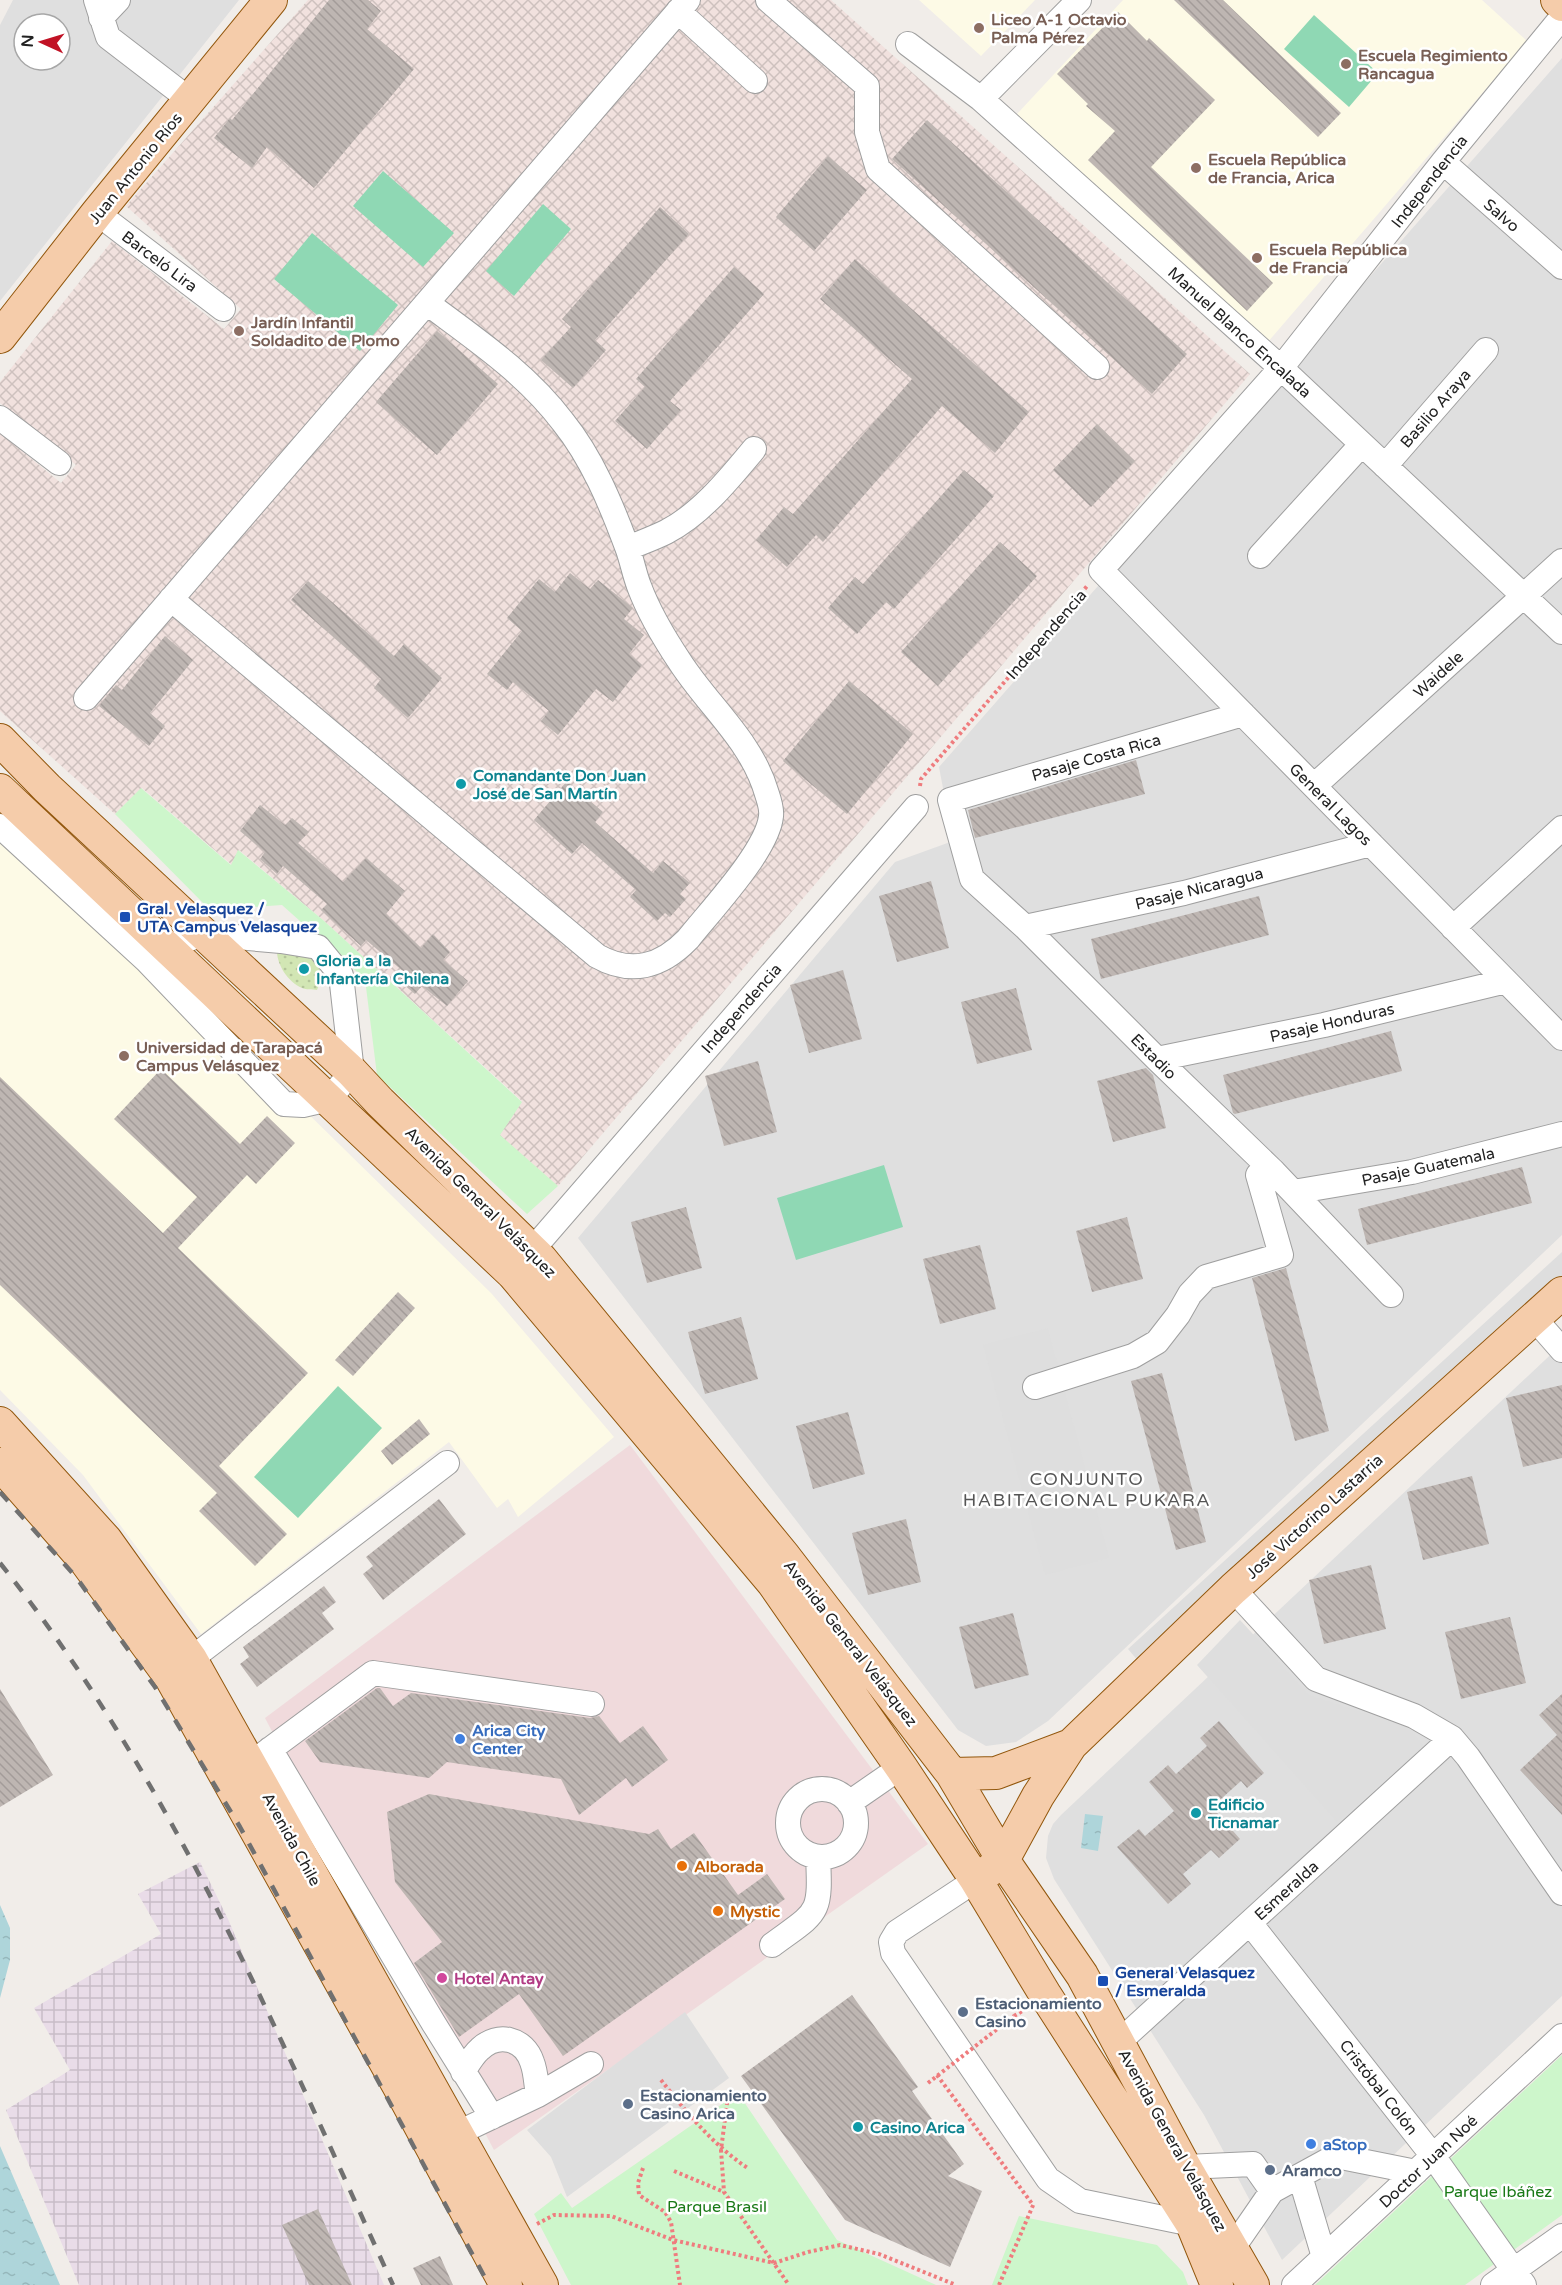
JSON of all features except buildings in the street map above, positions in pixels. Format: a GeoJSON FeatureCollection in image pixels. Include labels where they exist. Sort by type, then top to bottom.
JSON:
{"type":"FeatureCollection","features":[{"type":"Feature","properties":{"kind":"main road","name":"Juan Antonio Ríos"},"geometry":{"type":"LineString","coordinates":[[0,337],[97,213],[271,0]]}},
{"type":"Feature","properties":{"kind":"main road"},"geometry":{"type":"LineString","coordinates":[[1557,0],[1562,5]]}},
{"type":"Feature","properties":{"kind":"main road","name":"Avenida General Velásquez"},"geometry":{"type":"LineString","coordinates":[[0,740],[47,788],[202,934],[352,1071],[380,1102],[532,1249],[785,1557],[952,1774],[1003,1860],[1082,1975],[1185,2167],[1253,2285]]}},
{"type":"Feature","properties":{"kind":"main road","name":"Avenida General Velásquez"},"geometry":{"type":"LineString","coordinates":[[0,790],[156,955],[329,1099],[518,1279],[773,1583],[901,1767],[976,1880],[1046,1996],[1192,2224],[1217,2285]]}},
{"type":"Feature","properties":{"kind":"main road","name":"José Victorino Lastarria"},"geometry":{"type":"LineString","coordinates":[[976,1880],[1003,1860],[1038,1796],[1071,1745],[1233,1589],[1562,1293]]}},
{"type":"Feature","properties":{"kind":"main road","name":"Avenida Chile"},"geometry":{"type":"LineString","coordinates":[[0,1423],[106,1540],[110,1570],[506,2285]]}},
{"type":"Feature","properties":{"kind":"main road","name":"Avenida Chile"},"geometry":{"type":"LineString","coordinates":[[0,1464],[86,1562],[110,1570],[191,1659],[260,1757],[406,2042],[543,2285]]}},
{"type":"Feature","properties":{"kind":"main road","name":"José Victorino Lastarria"},"geometry":{"type":"LineString","coordinates":[[952,1774],[996,1773],[1071,1745]]}},
{"type":"Feature","properties":{"kind":"main road"},"geometry":{"type":"LineString","coordinates":[[458,2195],[484,2178]]}},
{"type":"Feature","properties":{"kind":"street"},"geometry":{"type":"LineString","coordinates":[[118,0],[99,9],[108,37],[190,100]]}},
{"type":"Feature","properties":{"kind":"street"},"geometry":{"type":"LineString","coordinates":[[768,0],[867,86],[867,132],[878,169],[1097,367]]}},
{"type":"Feature","properties":{"kind":"street"},"geometry":{"type":"LineString","coordinates":[[981,99],[1079,0]]}},
{"type":"Feature","properties":{"kind":"street"},"geometry":{"type":"LineString","coordinates":[[86,698],[683,6],[755,81]]}},
{"type":"Feature","properties":{"kind":"street","name":"Independencia"},"geometry":{"type":"LineString","coordinates":[[1101,570],[1281,369],[1443,162],[1562,17]]}},
{"type":"Feature","properties":{"kind":"street","name":"Manuel Blanco Encalada"},"geometry":{"type":"LineString","coordinates":[[908,44],[981,99],[1281,369],[1562,632]]}},
{"type":"Feature","properties":{"kind":"street","name":"Salvo"},"geometry":{"type":"LineString","coordinates":[[1443,162],[1562,267]]}},
{"type":"Feature","properties":{"kind":"street","name":"Barceló Lira"},"geometry":{"type":"LineString","coordinates":[[97,213],[223,309]]}},
{"type":"Feature","properties":{"kind":"street"},"geometry":{"type":"LineString","coordinates":[[171,599],[597,956],[611,964],[626,967],[638,966],[661,959],[688,939],[750,862],[763,838],[771,815],[764,783],[748,750],[701,693],[666,639],[639,587],[628,549],[599,481],[575,438],[548,402],[508,365],[427,303]]}},
{"type":"Feature","properties":{"kind":"street","name":"Basilio Araya"},"geometry":{"type":"LineString","coordinates":[[1385,466],[1486,350]]}},
{"type":"Feature","properties":{"kind":"street"},"geometry":{"type":"LineString","coordinates":[[0,418],[59,463]]}},
{"type":"Feature","properties":{"kind":"street"},"geometry":{"type":"LineString","coordinates":[[1260,556],[1362,444]]}},
{"type":"Feature","properties":{"kind":"street"},"geometry":{"type":"LineString","coordinates":[[628,549],[667,532],[688,516],[717,492],[754,449]]}},
{"type":"Feature","properties":{"kind":"street","name":"Waidele"},"geometry":{"type":"LineString","coordinates":[[1314,786],[1562,561]]}},
{"type":"Feature","properties":{"kind":"street","name":"General Lagos"},"geometry":{"type":"LineString","coordinates":[[1101,570],[1562,1038]]}},
{"type":"Feature","properties":{"kind":"street","name":"Pasaje Costa Rica"},"geometry":{"type":"LineString","coordinates":[[950,801],[1243,714]]}},
{"type":"Feature","properties":{"kind":"street","name":"Estadio"},"geometry":{"type":"LineString","coordinates":[[950,801],[972,879],[1025,927],[1157,1059],[1274,1171],[1391,1295]]}},
{"type":"Feature","properties":{"kind":"street","name":"Independencia"},"geometry":{"type":"LineString","coordinates":[[532,1249],[916,807]]}},
{"type":"Feature","properties":{"kind":"street"},"geometry":{"type":"LineString","coordinates":[[0,826],[156,955],[202,934],[281,941],[318,947],[341,975],[352,1071],[329,1099]]}},
{"type":"Feature","properties":{"kind":"street"},"geometry":{"type":"LineString","coordinates":[[1453,928],[1562,828]]}},
{"type":"Feature","properties":{"kind":"street","name":"Pasaje Nicaragua"},"geometry":{"type":"LineString","coordinates":[[1025,927],[1184,893],[1371,844]]}},
{"type":"Feature","properties":{"kind":"street","name":"Pasaje Honduras"},"geometry":{"type":"LineString","coordinates":[[1157,1059],[1324,1025],[1506,981]]}},
{"type":"Feature","properties":{"kind":"street","name":"Pasaje Guatemala"},"geometry":{"type":"LineString","coordinates":[[1293,1192],[1412,1172],[1562,1134]]}},
{"type":"Feature","properties":{"kind":"street"},"geometry":{"type":"LineString","coordinates":[[1035,1386],[1133,1356],[1157,1342],[1178,1316],[1190,1294],[1206,1277],[1281,1255],[1258,1175],[1274,1171]]}},
{"type":"Feature","properties":{"kind":"street"},"geometry":{"type":"LineString","coordinates":[[1534,1318],[1562,1350]]}},
{"type":"Feature","properties":{"kind":"street"},"geometry":{"type":"LineString","coordinates":[[191,1659],[447,1463]]}},
{"type":"Feature","properties":{"kind":"street"},"geometry":{"type":"LineString","coordinates":[[1233,1589],[1316,1679],[1414,1716],[1452,1738],[1468,1757],[1562,1893]]}},
{"type":"Feature","properties":{"kind":"street"},"geometry":{"type":"LineString","coordinates":[[492,2117],[260,1757],[373,1673],[592,1704]]}},
{"type":"Feature","properties":{"kind":"street","name":"Esmeralda"},"geometry":{"type":"LineString","coordinates":[[1119,2042],[1452,1738]]}},
{"type":"Feature","properties":{"kind":"street"},"geometry":{"type":"LineString","coordinates":[[849,1803],[901,1767]]}},
{"type":"Feature","properties":{"kind":"street"},"geometry":{"type":"LineString","coordinates":[[831,1790],[841,1795],[849,1803],[856,1823],[854,1835],[848,1845],[829,1856],[818,1857],[797,1846],[788,1826],[793,1805],[800,1797],[810,1791],[831,1790]]}},
{"type":"Feature","properties":{"kind":"street"},"geometry":{"type":"LineString","coordinates":[[772,1945],[811,1917],[818,1906],[820,1889],[818,1857]]}},
{"type":"Feature","properties":{"kind":"street"},"geometry":{"type":"LineString","coordinates":[[976,1880],[897,1932],[891,1942],[893,1953],[1048,2180],[1080,2201],[1192,2224]]}},
{"type":"Feature","properties":{"kind":"street","name":"Cristóbal Colón"},"geometry":{"type":"LineString","coordinates":[[1250,1923],[1424,2164],[1519,2278]]}},
{"type":"Feature","properties":{"kind":"street"},"geometry":{"type":"LineString","coordinates":[[406,2042],[434,2024]]}},
{"type":"Feature","properties":{"kind":"street","name":"Doctor Juan Noé"},"geometry":{"type":"LineString","coordinates":[[1294,2285],[1562,2036]]}},
{"type":"Feature","properties":{"kind":"street"},"geometry":{"type":"LineString","coordinates":[[463,2072],[478,2050],[490,2041],[505,2038],[516,2042],[527,2051],[533,2063],[538,2095]]}},
{"type":"Feature","properties":{"kind":"street"},"geometry":{"type":"LineString","coordinates":[[458,2133],[538,2095],[591,2064]]}},
{"type":"Feature","properties":{"kind":"street"},"geometry":{"type":"LineString","coordinates":[[1232,2249],[1272,2191],[1336,2156],[1424,2164]]}},
{"type":"Feature","properties":{"kind":"street"},"geometry":{"type":"LineString","coordinates":[[1185,2167],[1253,2164],[1272,2191]]}},
{"type":"Feature","properties":{"kind":"street"},"geometry":{"type":"LineString","coordinates":[[1300,2176],[1324,2257]]}},
{"type":"Feature","properties":{"kind":"street"},"geometry":{"type":"LineString","coordinates":[[1493,2285],[1519,2278],[1562,2236]]}},
{"type":"Feature","properties":{"kind":"path","name":"Independencia"},"geometry":{"type":"LineString","coordinates":[[916,807],[921,779],[1101,570]]}},
{"type":"Feature","properties":{"kind":"path"},"geometry":{"type":"LineString","coordinates":[[928,2083],[1014,2016]]}},
{"type":"Feature","properties":{"kind":"path"},"geometry":{"type":"LineString","coordinates":[[937,2075],[1033,2205]]}},
{"type":"Feature","properties":{"kind":"path"},"geometry":{"type":"LineString","coordinates":[[661,2080],[721,2150],[749,2169]]}},
{"type":"Feature","properties":{"kind":"path"},"geometry":{"type":"LineString","coordinates":[[728,2096],[721,2150],[724,2192],[789,2285]]}},
{"type":"Feature","properties":{"kind":"path"},"geometry":{"type":"LineString","coordinates":[[643,2168],[638,2182],[639,2195],[665,2212],[671,2222],[680,2285]]}},
{"type":"Feature","properties":{"kind":"path"},"geometry":{"type":"LineString","coordinates":[[674,2170],[724,2192]]}},
{"type":"Feature","properties":{"kind":"path"},"geometry":{"type":"LineString","coordinates":[[999,2285],[1037,2198]]}},
{"type":"Feature","properties":{"kind":"path"},"geometry":{"type":"LineString","coordinates":[[517,2237],[554,2215],[611,2216],[673,2240],[774,2263],[840,2245],[879,2254],[956,2285]]}},
{"type":"Feature","properties":{"kind":"shaded area"},"geometry":{"type":"Polygon","coordinates":[[[13,0],[239,0],[0,301],[0,25],[13,0]]]}},
{"type":"Feature","properties":{"kind":"shaded area"},"geometry":{"type":"Polygon","coordinates":[[[308,0],[831,0],[1250,374],[558,1186],[499,1135],[522,1101],[323,920],[239,850],[232,865],[142,788],[115,814],[0,711],[0,433],[61,483],[76,465],[0,403],[0,382],[112,241],[224,329],[241,309],[126,206],[308,0]]]}},
{"type":"Feature","properties":{"kind":"shaded area","name":"Liceo A-1 Octavio Palma Pérez"},"geometry":{"type":"Polygon","coordinates":[[[919,0],[1035,0],[981,56],[919,0]]]}},
{"type":"Feature","properties":{"kind":"shaded area"},"geometry":{"type":"Polygon","coordinates":[[[1123,0],[1482,0],[1527,41],[1267,343],[1017,114],[1123,0]]]}},
{"type":"Feature","properties":{"kind":"shaded area"},"geometry":{"type":"Polygon","coordinates":[[[1562,58],[1562,1235],[1048,1721],[1016,1742],[986,1746],[958,1730],[578,1238],[895,862],[953,841],[939,767],[1562,58]]]}},
{"type":"Feature","properties":{"kind":"shaded area","name":"Universidad de Tarapacá Campus Velásquez"},"geometry":{"type":"Polygon","coordinates":[[[0,812],[491,1293],[614,1437],[518,1517],[508,1499],[497,1508],[449,1442],[201,1634],[83,1475],[0,1390],[0,812]]]}},
{"type":"Feature","properties":{"kind":"shaded area"},"geometry":{"type":"Polygon","coordinates":[[[1562,1252],[1562,1276],[1139,1662],[1128,1649],[1562,1252]]]}},
{"type":"Feature","properties":{"kind":"shaded area"},"geometry":{"type":"Polygon","coordinates":[[[1048,1328],[1109,1558],[1045,1575],[983,1345],[1048,1328]]]}},
{"type":"Feature","properties":{"kind":"shaded area"},"geometry":{"type":"Polygon","coordinates":[[[1562,1344],[1562,1996],[1282,2260],[1204,2115],[1054,1879],[1046,1858],[1048,1836],[1053,1824],[1061,1815],[1562,1344]]]}},
{"type":"Feature","properties":{"kind":"shaded area"},"geometry":{"type":"Polygon","coordinates":[[[630,1445],[928,1844],[494,2150],[265,1718],[630,1445]]]}},
{"type":"Feature","properties":{"kind":"shaded area"},"geometry":{"type":"Polygon","coordinates":[[[1240,1620],[1309,1695],[1409,1728],[1424,1746],[1337,1822],[1197,1665],[1240,1620]]]}},
{"type":"Feature","properties":{"kind":"shaded area"},"geometry":{"type":"Polygon","coordinates":[[[200,1862],[228,1919],[384,2285],[79,2285],[6,2110],[70,2070],[34,2008],[161,1934],[138,1894],[200,1862]]]}},
{"type":"Feature","properties":{"kind":"shaded area","name":"Estacionamiento Casino Arica"},"geometry":{"type":"Polygon","coordinates":[[[685,2012],[729,2078],[567,2197],[551,2157],[527,2130],[685,2012]]]}},
{"type":"Feature","properties":{"kind":"green space"},"geometry":{"type":"Polygon","coordinates":[[[1314,15],[1378,73],[1349,107],[1284,49],[1314,15]]]}},
{"type":"Feature","properties":{"kind":"green space"},"geometry":{"type":"Polygon","coordinates":[[[383,171],[454,233],[423,267],[353,206],[383,171]]]}},
{"type":"Feature","properties":{"kind":"green space"},"geometry":{"type":"Polygon","coordinates":[[[543,204],[571,229],[514,296],[486,271],[543,204]]]}},
{"type":"Feature","properties":{"kind":"green space"},"geometry":{"type":"Polygon","coordinates":[[[312,233],[398,305],[360,351],[274,279],[312,233]]]}},
{"type":"Feature","properties":{"kind":"green space"},"geometry":{"type":"Polygon","coordinates":[[[141,788],[231,865],[238,850],[323,920],[522,1102],[500,1135],[558,1186],[527,1214],[377,1075],[365,979],[282,905],[210,910],[115,814],[141,788]]]}},
{"type":"Feature","properties":{"kind":"green space"},"geometry":{"type":"Polygon","coordinates":[[[277,949],[302,950],[312,960],[321,972],[317,990],[304,989],[288,977],[279,961],[277,949]]]}},
{"type":"Feature","properties":{"kind":"green space"},"geometry":{"type":"Polygon","coordinates":[[[884,1165],[903,1227],[796,1260],[777,1198],[884,1165]]]}},
{"type":"Feature","properties":{"kind":"green space"},"geometry":{"type":"Polygon","coordinates":[[[338,1386],[382,1428],[298,1518],[254,1477],[338,1386]]]}},
{"type":"Feature","properties":{"kind":"green space","name":"Parque Ibáñez"},"geometry":{"type":"Polygon","coordinates":[[[1562,2055],[1562,2215],[1465,2285],[1315,2285],[1562,2055]]]}},
{"type":"Feature","properties":{"kind":"green space","name":"Parque Brasil"},"geometry":{"type":"Polygon","coordinates":[[[738,2093],[837,2240],[936,2285],[571,2285],[534,2214],[561,2193],[572,2208],[738,2093]]]}},
{"type":"Feature","properties":{"kind":"green space"},"geometry":{"type":"Polygon","coordinates":[[[1019,2216],[1157,2245],[1183,2272],[1188,2285],[992,2285],[1019,2216]]]}},
{"type":"Feature","properties":{"kind":"water"},"geometry":{"type":"Polygon","coordinates":[[[1085,1814],[1103,1816],[1098,1851],[1081,1848],[1085,1814]]]}},
{"type":"Feature","properties":{"kind":"water"},"geometry":{"type":"Polygon","coordinates":[[[0,1905],[10,1928],[10,1960],[0,1998],[0,1905]]]}},
{"type":"Feature","properties":{"kind":"water"},"geometry":{"type":"Polygon","coordinates":[[[0,2146],[60,2285],[0,2285],[0,2146]]]}},
{"type":"Feature","properties":{"kind":"railway"},"geometry":{"type":"LineString","coordinates":[[0,1492],[76,1577],[155,1687],[240,1827],[489,2285]]}},
{"type":"Feature","properties":{"kind":"railway"},"geometry":{"type":"LineString","coordinates":[[0,1563],[62,1646],[118,1732],[170,1821],[264,2004],[393,2285]]}},
{"type":"Feature","properties":{"kind":"place","name":"Liceo A-1 Octavio Palma Pérez"},"geometry":{"type":"Point","coordinates":[979,28]}},
{"type":"Feature","properties":{"kind":"place","name":"Escuela Regimiento Rancagua"},"geometry":{"type":"Point","coordinates":[1346,64]}},
{"type":"Feature","properties":{"kind":"place","name":"Escuela República de Francia, Arica"},"geometry":{"type":"Point","coordinates":[1196,168]}},
{"type":"Feature","properties":{"kind":"place","name":"Escuela República de Francia"},"geometry":{"type":"Point","coordinates":[1257,258]}},
{"type":"Feature","properties":{"kind":"place","name":"Jardín Infantil Soldadito de Plomo"},"geometry":{"type":"Point","coordinates":[239,331]}},
{"type":"Feature","properties":{"kind":"place","name":"Comandante Don Juan José de San Martín"},"geometry":{"type":"Point","coordinates":[461,784]}},
{"type":"Feature","properties":{"kind":"place","name":"Gral. Velasquez / UTA Campus Velasquez"},"geometry":{"type":"Point","coordinates":[125,917]}},
{"type":"Feature","properties":{"kind":"place","name":"Gloria a la Infantería Chilena"},"geometry":{"type":"Point","coordinates":[304,969]}},
{"type":"Feature","properties":{"kind":"place","name":"Universidad de Tarapacá Campus Velásquez"},"geometry":{"type":"Point","coordinates":[124,1056]}},
{"type":"Feature","properties":{"kind":"place","name":"Arica City Center"},"geometry":{"type":"Point","coordinates":[460,1739]}},
{"type":"Feature","properties":{"kind":"place","name":"Edificio Ticnamar"},"geometry":{"type":"Point","coordinates":[1196,1813]}},
{"type":"Feature","properties":{"kind":"place","name":"Alborada"},"geometry":{"type":"Point","coordinates":[682,1866]}},
{"type":"Feature","properties":{"kind":"place","name":"Mystic"},"geometry":{"type":"Point","coordinates":[718,1911]}},
{"type":"Feature","properties":{"kind":"place","name":"Hotel Antay"},"geometry":{"type":"Point","coordinates":[442,1978]}},
{"type":"Feature","properties":{"kind":"place","name":"General Velasquez / Esmeralda"},"geometry":{"type":"Point","coordinates":[1103,1981]}},
{"type":"Feature","properties":{"kind":"place","name":"Estacionamiento Casino"},"geometry":{"type":"Point","coordinates":[963,2012]}},
{"type":"Feature","properties":{"kind":"place","name":"Estacionamiento Casino Arica"},"geometry":{"type":"Point","coordinates":[628,2104]}},
{"type":"Feature","properties":{"kind":"place","name":"Casino Arica"},"geometry":{"type":"Point","coordinates":[858,2127]}},
{"type":"Feature","properties":{"kind":"place","name":"aStop"},"geometry":{"type":"Point","coordinates":[1311,2144]}},
{"type":"Feature","properties":{"kind":"place","name":"Aramco"},"geometry":{"type":"Point","coordinates":[1270,2170]}},
{"type":"Feature","properties":{"kind":"district","name":"CONJUNTO HABITACIONAL PUKARA"},"geometry":{"type":"Point","coordinates":[1087,1489]}}]}
